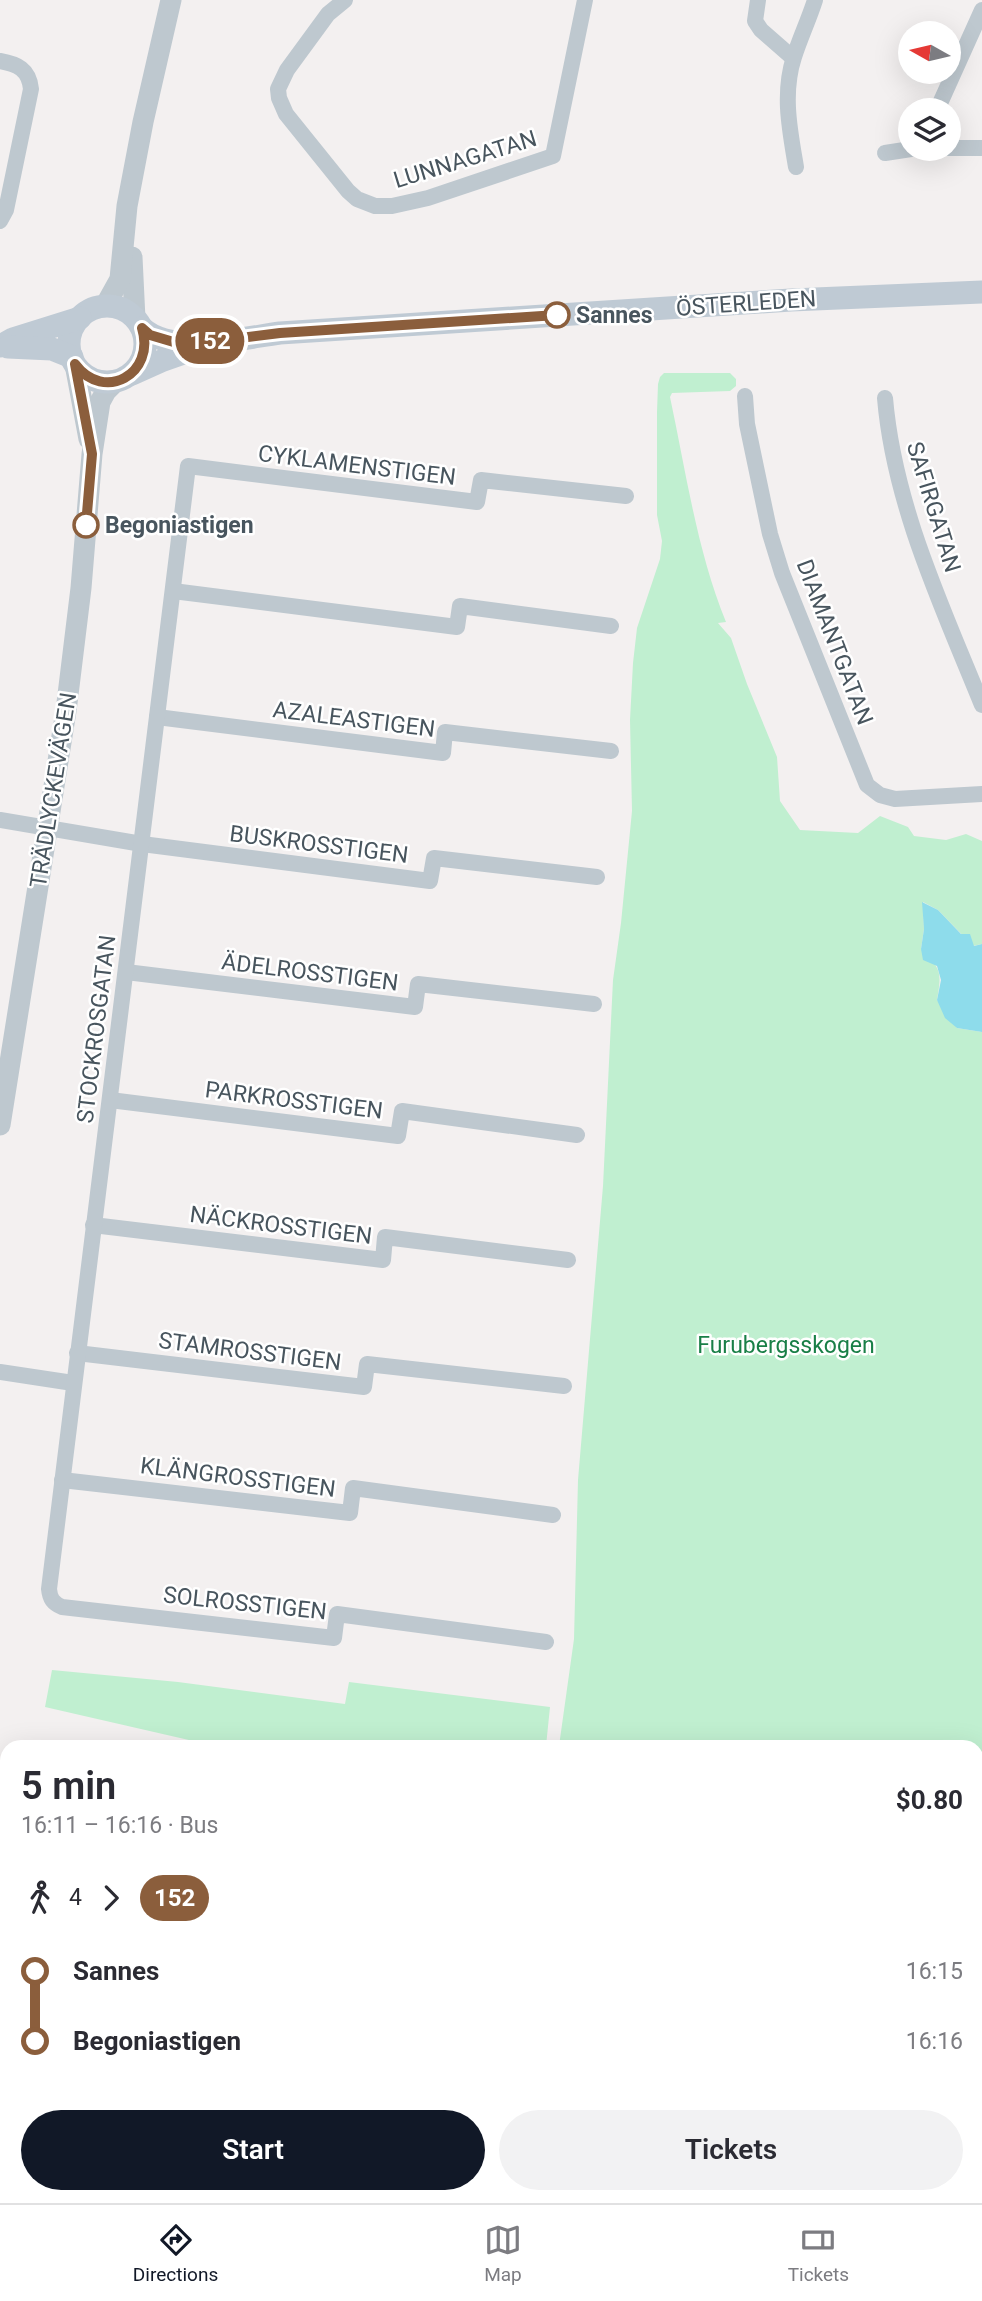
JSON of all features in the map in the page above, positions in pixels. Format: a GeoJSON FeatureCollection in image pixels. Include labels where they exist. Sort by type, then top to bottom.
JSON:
{"type":"FeatureCollection","features":[{"type":"Feature","properties":{"kind":"main road","name":"ÖSTERLEDEN"},"geometry":{"type":"LineString","coordinates":[[139,323],[150,335],[177,343],[280,333],[791,300],[982,292]]}},
{"type":"Feature","properties":{"kind":"main road"},"geometry":{"type":"LineString","coordinates":[[1,345],[80,318],[87,312],[105,306],[121,309],[139,323]]}},
{"type":"Feature","properties":{"kind":"main road","name":"TRÄDLYCKEVÄGEN"},"geometry":{"type":"LineString","coordinates":[[73,361],[69,340],[80,318]]}},
{"type":"Feature","properties":{"kind":"main road","name":"TRÄDLYCKEVÄGEN"},"geometry":{"type":"LineString","coordinates":[[123,378],[136,370],[144,354],[145,345],[139,323]]}},
{"type":"Feature","properties":{"kind":"main road","name":"ÖSTERLEDEN"},"geometry":{"type":"LineString","coordinates":[[123,378],[217,341]]}},
{"type":"Feature","properties":{"kind":"main road"},"geometry":{"type":"LineString","coordinates":[[1,345],[12,349],[52,349],[73,361],[84,374],[96,381],[123,378]]}},
{"type":"Feature","properties":{"kind":"street","name":"TRÄDLYCKEVÄGEN"},"geometry":{"type":"LineString","coordinates":[[105,306],[120,279],[127,206],[171,0]]}},
{"type":"Feature","properties":{"kind":"street","name":"LUNNAGATAN"},"geometry":{"type":"LineString","coordinates":[[345,0],[328,14],[287,69],[278,89],[279,98],[286,114],[348,191],[367,204],[384,207],[428,198],[553,156],[585,0]]}},
{"type":"Feature","properties":{"kind":"street"},"geometry":{"type":"LineString","coordinates":[[758,0],[755,21],[761,30],[793,58]]}},
{"type":"Feature","properties":{"kind":"street"},"geometry":{"type":"LineString","coordinates":[[796,167],[787,110],[793,58],[815,0]]}},
{"type":"Feature","properties":{"kind":"street"},"geometry":{"type":"LineString","coordinates":[[942,98],[982,10]]}},
{"type":"Feature","properties":{"kind":"street"},"geometry":{"type":"LineString","coordinates":[[0,61],[23,69],[31,89],[6,210],[0,221]]}},
{"type":"Feature","properties":{"kind":"street"},"geometry":{"type":"LineString","coordinates":[[961,148],[982,148]]}},
{"type":"Feature","properties":{"kind":"street"},"geometry":{"type":"LineString","coordinates":[[885,153],[898,151]]}},
{"type":"Feature","properties":{"kind":"street","name":"TRÄDLYCKEVÄGEN"},"geometry":{"type":"LineString","coordinates":[[133,181],[131,236],[139,323]]}},
{"type":"Feature","properties":{"kind":"street","name":"TRÄDLYCKEVÄGEN"},"geometry":{"type":"LineString","coordinates":[[73,361],[92,454]]}},
{"type":"Feature","properties":{"kind":"street","name":"TRÄDLYCKEVÄGEN"},"geometry":{"type":"LineString","coordinates":[[0,1125],[66,711],[81,588],[92,454],[100,402],[106,391],[123,378]]}},
{"type":"Feature","properties":{"kind":"street","name":"DIAMANTGATAN"},"geometry":{"type":"LineString","coordinates":[[745,396],[747,424],[770,534],[782,573],[867,785],[880,795],[895,799],[982,794]]}},
{"type":"Feature","properties":{"kind":"street","name":"SAFIRGATAN"},"geometry":{"type":"LineString","coordinates":[[885,398],[887,430],[901,490],[926,564],[982,705]]}},
{"type":"Feature","properties":{"kind":"street","name":"CYKLAMENSTIGEN"},"geometry":{"type":"LineString","coordinates":[[188,466],[477,502],[481,480],[626,496]]}},
{"type":"Feature","properties":{"kind":"street","name":"STOCKROSGATAN"},"geometry":{"type":"LineString","coordinates":[[50,1597],[73,1383],[188,466]]}},
{"type":"Feature","properties":{"kind":"street"},"geometry":{"type":"LineString","coordinates":[[173,592],[457,627],[460,606],[611,626]]}},
{"type":"Feature","properties":{"kind":"street","name":"AZALEASTIGEN"},"geometry":{"type":"LineString","coordinates":[[157,717],[443,754],[445,732],[611,751]]}},
{"type":"Feature","properties":{"kind":"street"},"geometry":{"type":"LineString","coordinates":[[0,820],[142,844]]}},
{"type":"Feature","properties":{"kind":"street","name":"BUSKROSSTIGEN"},"geometry":{"type":"LineString","coordinates":[[142,844],[430,881],[434,858],[597,877]]}},
{"type":"Feature","properties":{"kind":"street","name":"ÄDELROSSTIGEN"},"geometry":{"type":"LineString","coordinates":[[126,972],[415,1007],[418,984],[594,1004]]}},
{"type":"Feature","properties":{"kind":"street","name":"PARKROSSTIGEN"},"geometry":{"type":"LineString","coordinates":[[110,1100],[398,1136],[402,1111],[577,1135]]}},
{"type":"Feature","properties":{"kind":"street","name":"NÄCKROSSTIGEN"},"geometry":{"type":"LineString","coordinates":[[93,1225],[383,1260],[385,1237],[568,1260]]}},
{"type":"Feature","properties":{"kind":"street","name":"STAMROSSTIGEN"},"geometry":{"type":"LineString","coordinates":[[77,1353],[364,1387],[368,1364],[564,1386]]}},
{"type":"Feature","properties":{"kind":"street"},"geometry":{"type":"LineString","coordinates":[[0,1372],[73,1383]]}},
{"type":"Feature","properties":{"kind":"street","name":"KLÄNGROSSTIGEN"},"geometry":{"type":"LineString","coordinates":[[62,1480],[350,1513],[353,1488],[553,1515]]}},
{"type":"Feature","properties":{"kind":"street","name":"SOLROSSTIGEN"},"geometry":{"type":"LineString","coordinates":[[50,1597],[62,1607],[334,1638],[337,1615],[546,1642]]}},
{"type":"Feature","properties":{"kind":"green space","name":"Furubergsskogen"},"geometry":{"type":"Polygon","coordinates":[[[664,373],[730,373],[736,379],[736,386],[730,391],[672,393],[670,397],[700,539],[726,622],[718,623],[731,638],[777,757],[780,801],[800,830],[858,833],[880,816],[908,827],[914,836],[946,840],[966,834],[982,841],[982,944],[973,946],[938,910],[923,902],[924,929],[921,949],[936,966],[939,976],[937,1000],[957,1028],[982,1032],[982,1740],[560,1740],[574,1639],[578,1480],[603,1186],[613,980],[632,811],[630,720],[633,663],[637,628],[660,559],[662,541],[657,515],[657,412],[660,377],[664,373]]]}},
{"type":"Feature","properties":{"kind":"green space"},"geometry":{"type":"Polygon","coordinates":[[[52,1670],[178,1682],[345,1704],[349,1682],[550,1707],[547,1740],[189,1740],[45,1707],[52,1670]]]}},
{"type":"Feature","properties":{"kind":"water"},"geometry":{"type":"Polygon","coordinates":[[[922,902],[938,910],[961,934],[970,934],[974,946],[982,944],[982,1032],[957,1028],[945,1018],[937,1000],[941,980],[937,966],[923,960],[922,902]]]}},
{"type":"Feature","properties":{"kind":"bus line","name":"152"},"geometry":{"type":"LineString","coordinates":[[86,525],[92,454],[75,364],[79,370],[96,381],[123,379],[136,370],[144,354],[142,328],[161,340],[177,343],[280,333],[557,315]]}},
{"type":"Feature","properties":{"kind":"place","name":"Sannes"},"geometry":{"type":"Point","coordinates":[557,315]}},
{"type":"Feature","properties":{"kind":"place","name":"Begoniastigen"},"geometry":{"type":"Point","coordinates":[86,525]}}]}
